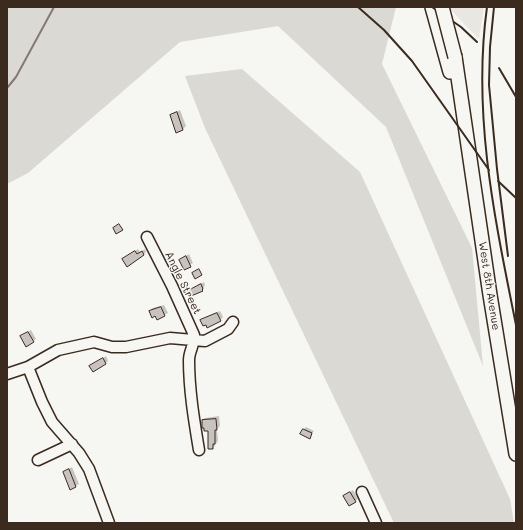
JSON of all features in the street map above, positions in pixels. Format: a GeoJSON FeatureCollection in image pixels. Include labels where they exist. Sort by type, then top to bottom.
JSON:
{"type":"FeatureCollection","features":[{"type":"Feature","properties":{"kind":"main road"},"geometry":{"type":"LineString","coordinates":[[432,7],[451,59]]}},
{"type":"Feature","properties":{"kind":"main road"},"geometry":{"type":"LineString","coordinates":[[442,7],[451,59]]}},
{"type":"Feature","properties":{"kind":"main road","name":"West 8th Avenue"},"geometry":{"type":"LineString","coordinates":[[451,59],[460,85],[463,118],[516,454]]}},
{"type":"Feature","properties":{"kind":"street","name":"Angle Street"},"geometry":{"type":"LineString","coordinates":[[147,237],[172,286],[194,335],[194,340]]}},
{"type":"Feature","properties":{"kind":"street"},"geometry":{"type":"LineString","coordinates":[[7,374],[28,366],[58,350],[94,342],[112,347],[126,347],[162,338],[205,341],[228,329],[234,322]]}},
{"type":"Feature","properties":{"kind":"street"},"geometry":{"type":"LineString","coordinates":[[194,340],[189,357],[190,387],[198,450]]}},
{"type":"Feature","properties":{"kind":"street"},"geometry":{"type":"LineString","coordinates":[[28,366],[42,402],[52,422],[72,444],[89,469],[109,523]]}},
{"type":"Feature","properties":{"kind":"street"},"geometry":{"type":"LineString","coordinates":[[38,460],[72,444]]}},
{"type":"Feature","properties":{"kind":"street"},"geometry":{"type":"LineString","coordinates":[[362,492],[376,523]]}},
{"type":"Feature","properties":{"kind":"shaded area"},"geometry":{"type":"Polygon","coordinates":[[[7,7],[396,7],[382,64],[472,248],[483,366],[386,127],[278,26],[180,42],[28,173],[7,184],[7,7]]]}},
{"type":"Feature","properties":{"kind":"shaded area"},"geometry":{"type":"Polygon","coordinates":[[[449,7],[484,7],[479,39],[466,26],[449,7]]]}},
{"type":"Feature","properties":{"kind":"shaded area"},"geometry":{"type":"Polygon","coordinates":[[[242,69],[360,172],[510,499],[514,523],[394,523],[205,128],[185,76],[242,69]]]}},
{"type":"Feature","properties":{"kind":"building"},"geometry":{"type":"Polygon","coordinates":[[[177,112],[183,130],[176,133],[170,115],[177,112]]]}},
{"type":"Feature","properties":{"kind":"building"},"geometry":{"type":"Polygon","coordinates":[[[119,224],[123,230],[116,234],[113,228],[119,224]]]}},
{"type":"Feature","properties":{"kind":"building"},"geometry":{"type":"Polygon","coordinates":[[[135,251],[137,254],[142,251],[144,255],[127,267],[122,259],[135,251]]]}},
{"type":"Feature","properties":{"kind":"building"},"geometry":{"type":"Polygon","coordinates":[[[186,256],[191,267],[184,270],[179,260],[186,256]]]}},
{"type":"Feature","properties":{"kind":"building"},"geometry":{"type":"Polygon","coordinates":[[[199,269],[202,275],[195,279],[192,273],[199,269]]]}},
{"type":"Feature","properties":{"kind":"building"},"geometry":{"type":"Polygon","coordinates":[[[201,284],[203,291],[191,296],[188,291],[201,284]]]}},
{"type":"Feature","properties":{"kind":"building"},"geometry":{"type":"Polygon","coordinates":[[[161,307],[165,316],[157,320],[155,316],[152,318],[149,311],[161,307]]]}},
{"type":"Feature","properties":{"kind":"building"},"geometry":{"type":"Polygon","coordinates":[[[217,313],[221,321],[207,328],[206,325],[203,326],[200,320],[217,313]]]}},
{"type":"Feature","properties":{"kind":"building"},"geometry":{"type":"Polygon","coordinates":[[[28,332],[34,342],[26,347],[20,336],[28,332]]]}},
{"type":"Feature","properties":{"kind":"building"},"geometry":{"type":"Polygon","coordinates":[[[103,358],[106,364],[93,372],[89,366],[103,358]]]}},
{"type":"Feature","properties":{"kind":"building"},"geometry":{"type":"Polygon","coordinates":[[[216,419],[217,430],[215,430],[215,444],[213,444],[213,449],[208,449],[208,431],[204,431],[204,428],[202,428],[202,420],[216,419]]]}},
{"type":"Feature","properties":{"kind":"building"},"geometry":{"type":"Polygon","coordinates":[[[303,429],[312,433],[310,439],[300,434],[303,429]]]}},
{"type":"Feature","properties":{"kind":"building"},"geometry":{"type":"Polygon","coordinates":[[[69,469],[76,487],[70,490],[63,472],[69,469]]]}},
{"type":"Feature","properties":{"kind":"building"},"geometry":{"type":"Polygon","coordinates":[[[350,492],[356,502],[349,506],[343,496],[350,492]]]}},
{"type":"Feature","properties":{"kind":"waterway"},"geometry":{"type":"LineString","coordinates":[[7,88],[16,77],[54,7]]}},
{"type":"Feature","properties":{"kind":"railway"},"geometry":{"type":"LineString","coordinates":[[358,7],[384,30],[412,61],[489,170]]}},
{"type":"Feature","properties":{"kind":"railway"},"geometry":{"type":"LineString","coordinates":[[432,7],[461,27],[477,42]]}},
{"type":"Feature","properties":{"kind":"railway"},"geometry":{"type":"LineString","coordinates":[[487,7],[483,47],[482,87],[484,127],[488,167],[500,246],[516,325]]}},
{"type":"Feature","properties":{"kind":"railway"},"geometry":{"type":"LineString","coordinates":[[494,7],[490,47],[489,85],[497,169],[508,256]]}},
{"type":"Feature","properties":{"kind":"railway"},"geometry":{"type":"LineString","coordinates":[[499,68],[516,97]]}},
{"type":"Feature","properties":{"kind":"railway"},"geometry":{"type":"LineString","coordinates":[[498,181],[516,198]]}}]}
